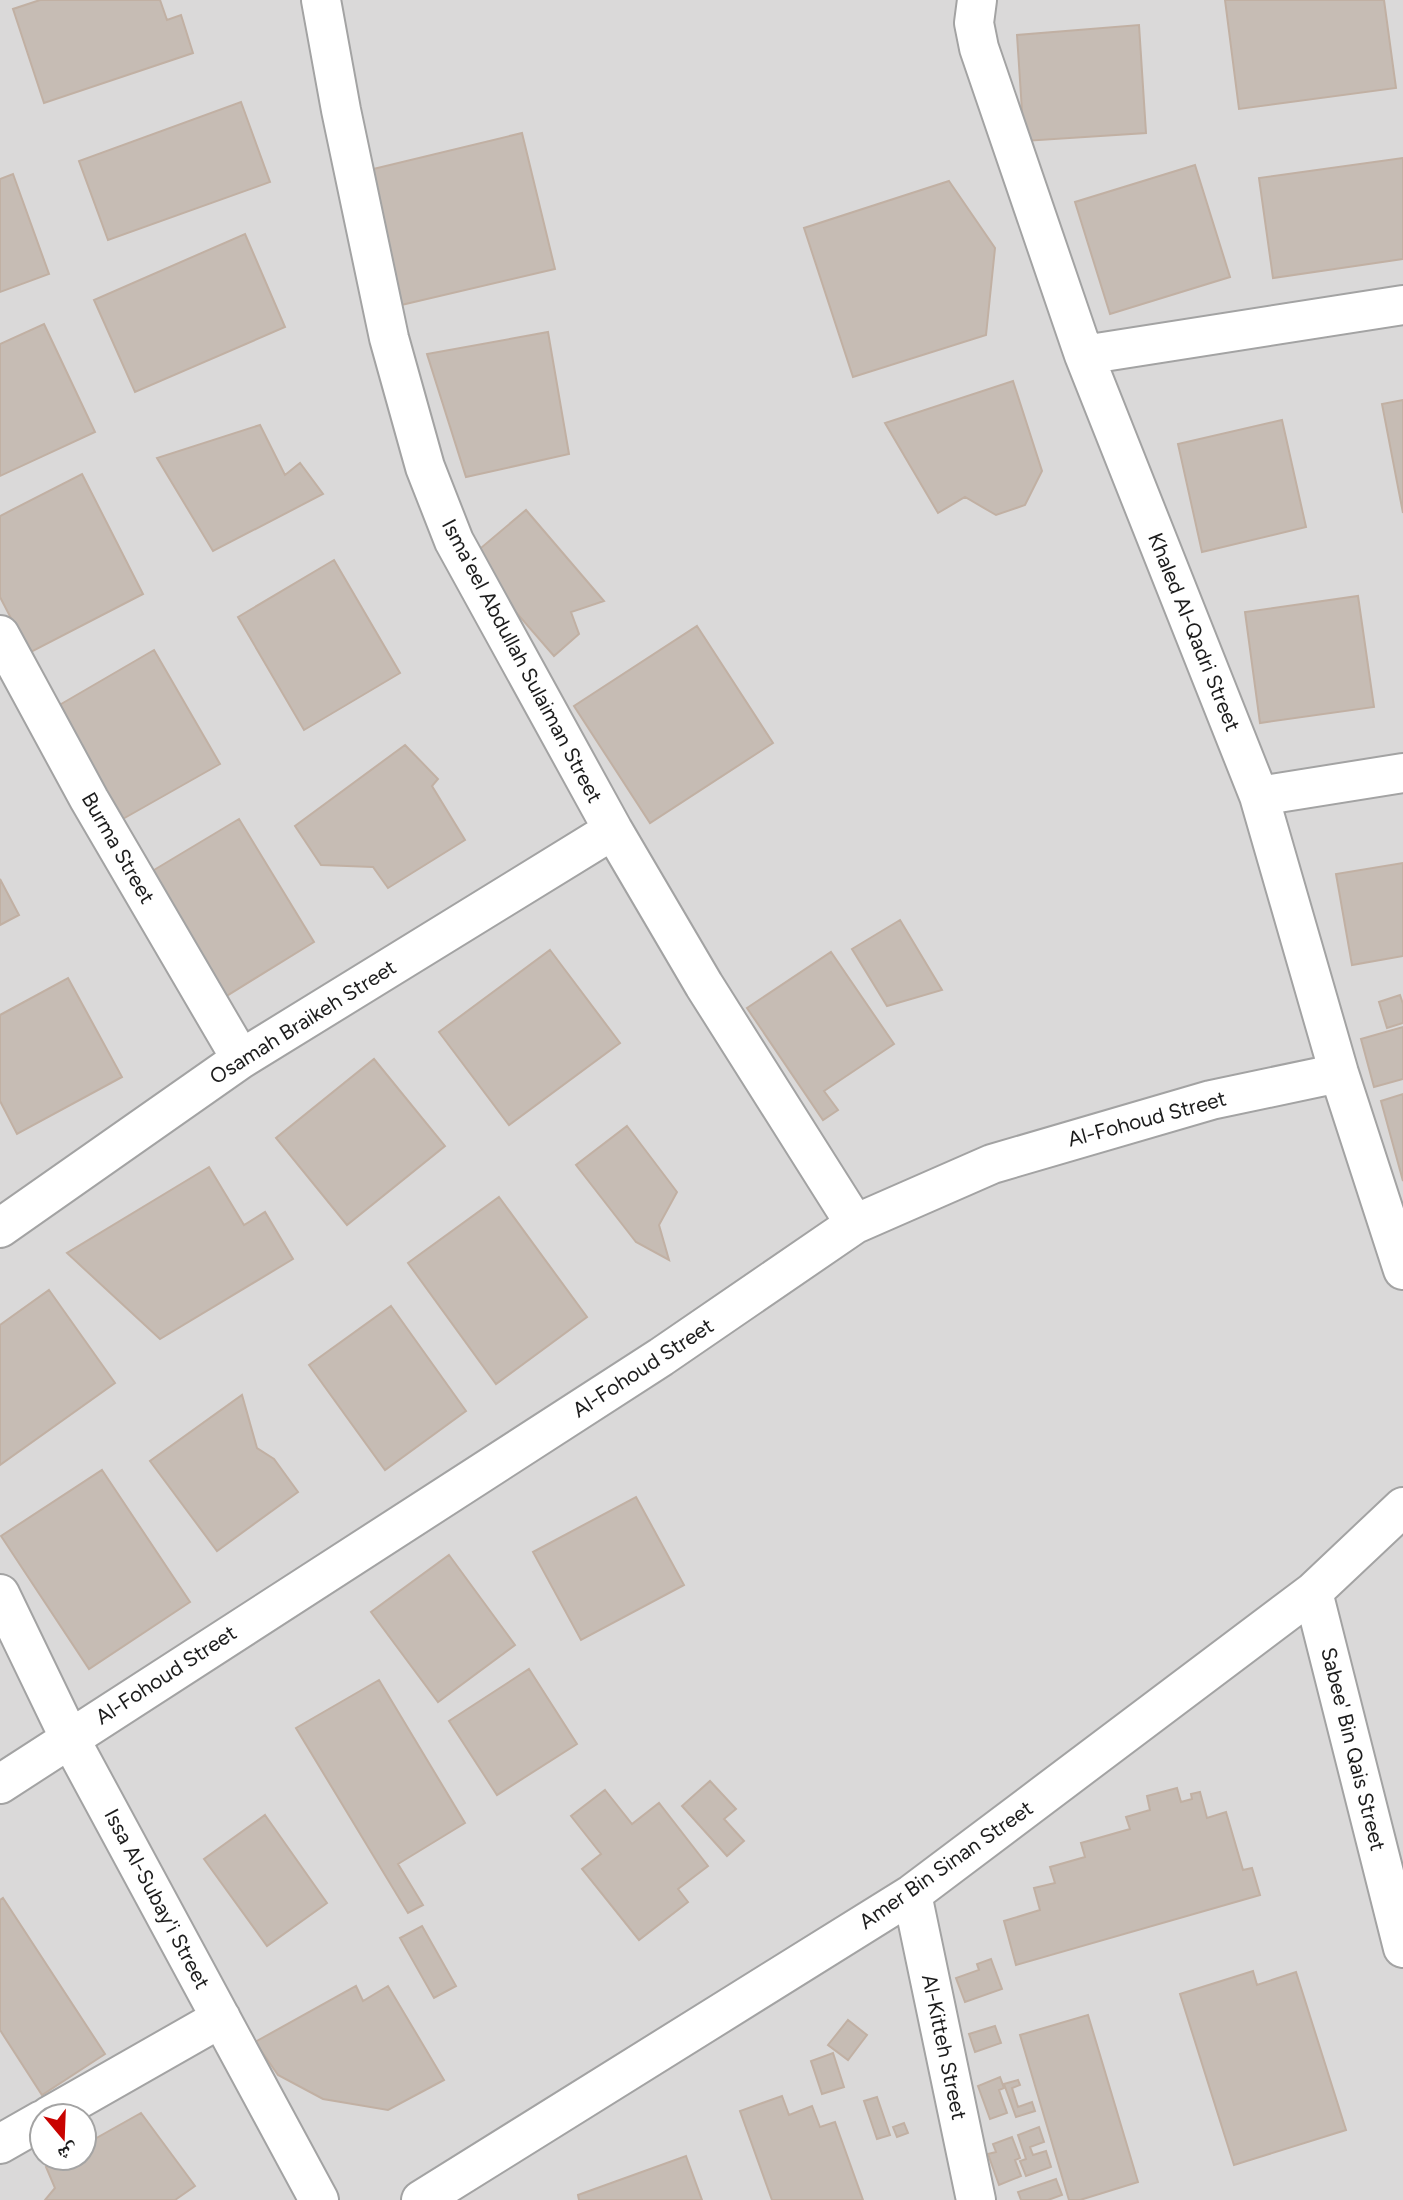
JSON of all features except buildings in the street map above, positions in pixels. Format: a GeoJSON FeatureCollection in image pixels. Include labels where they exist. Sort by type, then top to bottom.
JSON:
{"type":"FeatureCollection","features":[{"type":"Feature","properties":{"kind":"street","name":"Isma'eel Abdullah Sulaiman Street"},"geometry":{"type":"LineString","coordinates":[[321,0],[388,338],[425,467],[454,541],[614,830],[704,985],[855,1224]]}},
{"type":"Feature","properties":{"kind":"street","name":"Khaled Al-Qadri Street"},"geometry":{"type":"LineString","coordinates":[[977,0],[974,23],[979,48],[1084,355],[1259,796],[1339,1073],[1403,1270]]}},
{"type":"Feature","properties":{"kind":"street"},"geometry":{"type":"LineString","coordinates":[[1084,355],[1403,305]]}},
{"type":"Feature","properties":{"kind":"street","name":"Burma Street"},"geometry":{"type":"LineString","coordinates":[[0,635],[89,799],[241,1059]]}},
{"type":"Feature","properties":{"kind":"street"},"geometry":{"type":"LineString","coordinates":[[1259,796],[1403,773]]}},
{"type":"Feature","properties":{"kind":"street","name":"Osamah Braikeh Street"},"geometry":{"type":"LineString","coordinates":[[0,1228],[241,1059],[614,830]]}},
{"type":"Feature","properties":{"kind":"street","name":"Al-Fohoud Street"},"geometry":{"type":"LineString","coordinates":[[0,1784],[662,1357],[855,1224],[992,1164],[1211,1100],[1339,1073]]}},
{"type":"Feature","properties":{"kind":"street","name":"Amer Bin Sinan Street"},"geometry":{"type":"LineString","coordinates":[[421,2200],[912,1894],[1313,1592],[1403,1507]]}},
{"type":"Feature","properties":{"kind":"street","name":"Sabee' Bin Qais Street"},"geometry":{"type":"LineString","coordinates":[[1313,1592],[1403,1948]]}},
{"type":"Feature","properties":{"kind":"street","name":"Issa Al-Subay'i Street"},"geometry":{"type":"LineString","coordinates":[[0,1594],[69,1737],[319,2200]]}},
{"type":"Feature","properties":{"kind":"street","name":"Al-Kitteh Street"},"geometry":{"type":"LineString","coordinates":[[912,1894],[976,2200]]}},
{"type":"Feature","properties":{"kind":"street"},"geometry":{"type":"LineString","coordinates":[[74,2102],[221,2018]]}},
{"type":"Feature","properties":{"kind":"street"},"geometry":{"type":"LineString","coordinates":[[0,2144],[28,2128]]}},
{"type":"Feature","properties":{"kind":"shaded area"},"geometry":{"type":"Polygon","coordinates":[[[0,0],[1403,0],[1403,2200],[0,2200],[0,0]]]}}]}
